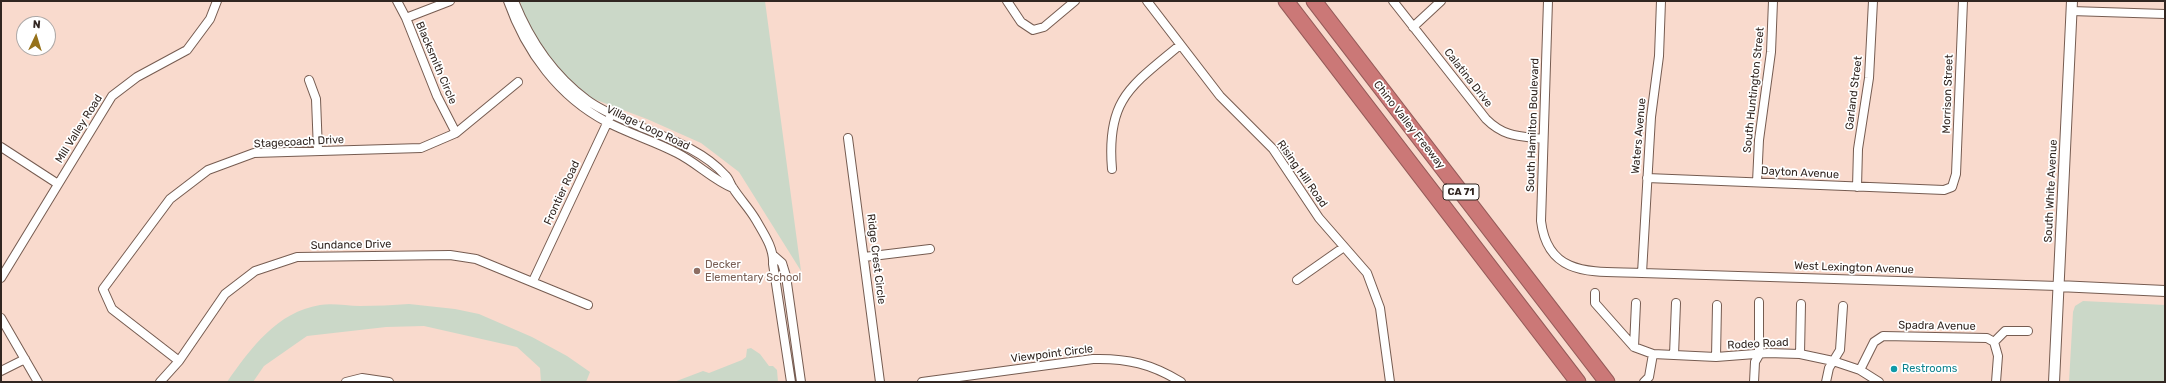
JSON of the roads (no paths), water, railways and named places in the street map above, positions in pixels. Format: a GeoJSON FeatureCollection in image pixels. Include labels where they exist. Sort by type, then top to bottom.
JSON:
{"type":"FeatureCollection","features":[{"type":"Feature","properties":{"kind":"highway","name":"Chino Valley Freeway"},"geometry":{"type":"LineString","coordinates":[[1286,1],[1578,382]]}},
{"type":"Feature","properties":{"kind":"highway","name":"Chino Valley Freeway"},"geometry":{"type":"LineString","coordinates":[[1314,1],[1607,382]]}},
{"type":"Feature","properties":{"kind":"street","name":"Mill Valley Road"},"geometry":{"type":"LineString","coordinates":[[1,278],[112,96],[137,77],[187,50],[210,19],[217,1]]}},
{"type":"Feature","properties":{"kind":"street","name":"Blacksmith Circle"},"geometry":{"type":"LineString","coordinates":[[396,1],[406,18],[437,96],[456,133]]}},
{"type":"Feature","properties":{"kind":"street"},"geometry":{"type":"LineString","coordinates":[[406,18],[450,1]]}},
{"type":"Feature","properties":{"kind":"street","name":"Village Loop Road"},"geometry":{"type":"LineString","coordinates":[[508,1],[522,34],[541,66],[564,91],[580,105],[608,123],[683,156],[699,165],[721,183],[733,188]]}},
{"type":"Feature","properties":{"kind":"street","name":"Village Loop Road"},"geometry":{"type":"LineString","coordinates":[[514,1],[535,45],[549,65],[587,100],[612,114],[677,142],[697,153],[727,176],[733,188],[752,214],[769,243],[774,256],[773,264],[791,382]]}},
{"type":"Feature","properties":{"kind":"street"},"geometry":{"type":"LineString","coordinates":[[1007,1],[1021,22],[1033,30],[1044,27],[1075,1]]}},
{"type":"Feature","properties":{"kind":"street","name":"Rising Hill Road"},"geometry":{"type":"LineString","coordinates":[[1147,1],[1220,96],[1273,149],[1319,218],[1367,273],[1380,308],[1390,382]]}},
{"type":"Feature","properties":{"kind":"street","name":"Calatina Drive"},"geometry":{"type":"LineString","coordinates":[[1393,1],[1496,129],[1510,135],[1543,139]]}},
{"type":"Feature","properties":{"kind":"street"},"geometry":{"type":"LineString","coordinates":[[1413,27],[1435,9],[1441,1]]}},
{"type":"Feature","properties":{"kind":"street","name":"South Hamilton Boulevard"},"geometry":{"type":"LineString","coordinates":[[1548,1],[1541,221],[1543,237],[1548,249]]}},
{"type":"Feature","properties":{"kind":"street","name":"Waters Avenue"},"geometry":{"type":"LineString","coordinates":[[1642,273],[1651,117],[1659,56],[1661,1]]}},
{"type":"Feature","properties":{"kind":"street","name":"South Huntington Street"},"geometry":{"type":"LineString","coordinates":[[1757,182],[1759,140],[1771,52],[1773,1]]}},
{"type":"Feature","properties":{"kind":"street","name":"Garland Street"},"geometry":{"type":"LineString","coordinates":[[1856,187],[1858,149],[1869,78],[1872,1]]}},
{"type":"Feature","properties":{"kind":"street","name":"Morrison Street"},"geometry":{"type":"LineString","coordinates":[[1952,187],[1956,174],[1963,1]]}},
{"type":"Feature","properties":{"kind":"street"},"geometry":{"type":"LineString","coordinates":[[2071,6],[2165,14]]}},
{"type":"Feature","properties":{"kind":"street","name":"South White Avenue"},"geometry":{"type":"LineString","coordinates":[[2054,382],[2071,6]]}},
{"type":"Feature","properties":{"kind":"street"},"geometry":{"type":"LineString","coordinates":[[1112,169],[1111,137],[1114,120],[1120,104],[1128,90],[1180,45]]}},
{"type":"Feature","properties":{"kind":"street"},"geometry":{"type":"LineString","coordinates":[[309,80],[316,98],[318,151]]}},
{"type":"Feature","properties":{"kind":"street","name":"Stagecoach Drive"},"geometry":{"type":"LineString","coordinates":[[179,360],[112,309],[103,289],[170,199],[208,170],[254,153],[421,148],[456,133],[518,82]]}},
{"type":"Feature","properties":{"kind":"street","name":"Frontier Road"},"geometry":{"type":"LineString","coordinates":[[533,281],[612,114]]}},
{"type":"Feature","properties":{"kind":"street","name":"Ridge Crest Circle"},"geometry":{"type":"LineString","coordinates":[[848,138],[880,382]]}},
{"type":"Feature","properties":{"kind":"street"},"geometry":{"type":"LineString","coordinates":[[1,147],[58,184]]}},
{"type":"Feature","properties":{"kind":"street","name":"Dayton Avenue"},"geometry":{"type":"LineString","coordinates":[[1647,178],[1944,190],[1952,187]]}},
{"type":"Feature","properties":{"kind":"street"},"geometry":{"type":"LineString","coordinates":[[1297,280],[1344,247]]}},
{"type":"Feature","properties":{"kind":"street"},"geometry":{"type":"LineString","coordinates":[[864,257],[930,249]]}},
{"type":"Feature","properties":{"kind":"street","name":"West Lexington Avenue"},"geometry":{"type":"LineString","coordinates":[[1548,249],[1561,261],[1580,270],[2165,291]]}},
{"type":"Feature","properties":{"kind":"street","name":"Sundance Drive"},"geometry":{"type":"LineString","coordinates":[[160,382],[179,360],[225,294],[256,270],[297,257],[450,255],[476,259],[533,281],[588,305]]}},
{"type":"Feature","properties":{"kind":"street","name":"Village Loop Road"},"geometry":{"type":"LineString","coordinates":[[774,256],[782,262],[786,276],[801,382]]}},
{"type":"Feature","properties":{"kind":"street","name":"Rodeo Road"},"geometry":{"type":"LineString","coordinates":[[1595,293],[1595,303],[1634,347],[1653,354],[1716,357],[1800,354],[1833,361],[1860,370],[1879,382]]}},
{"type":"Feature","properties":{"kind":"street"},"geometry":{"type":"LineString","coordinates":[[1754,382],[1754,362],[1759,355],[1759,302]]}},
{"type":"Feature","properties":{"kind":"street"},"geometry":{"type":"LineString","coordinates":[[1634,347],[1636,303]]}},
{"type":"Feature","properties":{"kind":"street"},"geometry":{"type":"LineString","coordinates":[[1674,354],[1676,303]]}},
{"type":"Feature","properties":{"kind":"street"},"geometry":{"type":"LineString","coordinates":[[1800,354],[1801,304]]}},
{"type":"Feature","properties":{"kind":"street"},"geometry":{"type":"LineString","coordinates":[[1716,357],[1717,305]]}},
{"type":"Feature","properties":{"kind":"street"},"geometry":{"type":"LineString","coordinates":[[1826,382],[1833,361],[1840,350],[1843,306]]}},
{"type":"Feature","properties":{"kind":"street"},"geometry":{"type":"LineString","coordinates":[[1,318],[38,382]]}},
{"type":"Feature","properties":{"kind":"street"},"geometry":{"type":"LineString","coordinates":[[1996,382],[1998,356],[1994,342],[2004,331],[2028,332]]}},
{"type":"Feature","properties":{"kind":"street","name":"Spadra Avenue"},"geometry":{"type":"LineString","coordinates":[[1860,370],[1874,342],[1883,336],[1987,338],[1994,342]]}},
{"type":"Feature","properties":{"kind":"street"},"geometry":{"type":"LineString","coordinates":[[1644,382],[1649,378],[1653,354]]}},
{"type":"Feature","properties":{"kind":"street"},"geometry":{"type":"LineString","coordinates":[[1,371],[25,359]]}},
{"type":"Feature","properties":{"kind":"street","name":"Viewpoint Circle"},"geometry":{"type":"LineString","coordinates":[[922,382],[950,380],[1092,360],[1116,359],[1140,362],[1182,382]]}},
{"type":"Feature","properties":{"kind":"street"},"geometry":{"type":"LineString","coordinates":[[346,382],[362,378],[389,382]]}},
{"type":"Feature","properties":{"kind":"place","name":"Decker Elementary School"},"geometry":{"type":"Point","coordinates":[697,271]}},
{"type":"Feature","properties":{"kind":"place","name":"Restrooms"},"geometry":{"type":"Point","coordinates":[1894,369]}}]}
